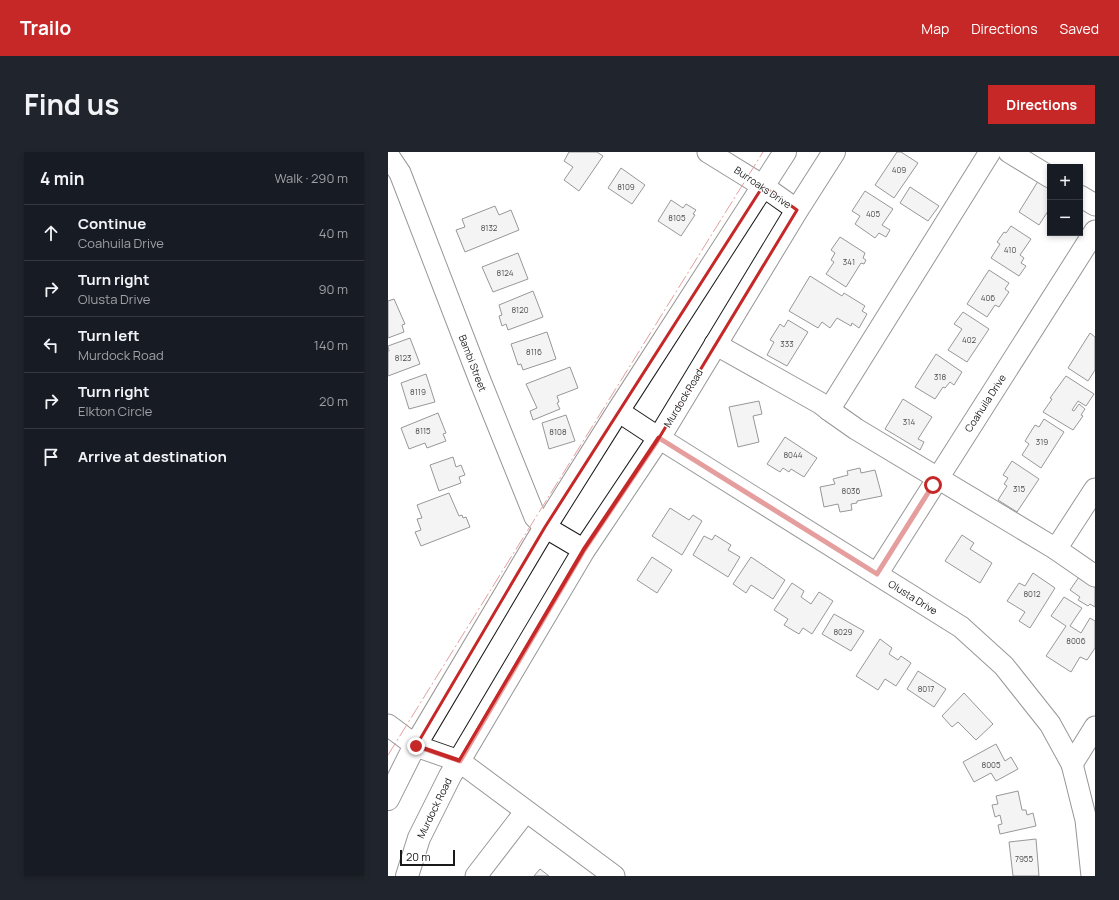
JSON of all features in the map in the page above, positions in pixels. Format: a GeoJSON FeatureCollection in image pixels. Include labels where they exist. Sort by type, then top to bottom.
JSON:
{"type":"FeatureCollection","features":[{"type":"Feature","properties":{"kind":"main road"},"geometry":{"type":"LineString","coordinates":[[388,799],[416,746],[545,528],[618,411],[785,152]]}},
{"type":"Feature","properties":{"kind":"main road","name":"Murdock Road"},"geometry":{"type":"LineString","coordinates":[[407,876],[418,838],[450,776],[584,550],[659,438],[715,344],[834,152]]}},
{"type":"Feature","properties":{"kind":"street","name":"Burroaks Drive"},"geometry":{"type":"LineString","coordinates":[[708,152],[763,186],[797,210]]}},
{"type":"Feature","properties":{"kind":"street"},"geometry":{"type":"LineString","coordinates":[[829,410],[990,152]]}},
{"type":"Feature","properties":{"kind":"street"},"geometry":{"type":"LineString","coordinates":[[1009,152],[1047,175]]}},
{"type":"Feature","properties":{"kind":"street","name":"Bambi Street"},"geometry":{"type":"LineString","coordinates":[[388,155],[400,173],[479,378],[535,517],[545,528],[584,550]]}},
{"type":"Feature","properties":{"kind":"street"},"geometry":{"type":"LineString","coordinates":[[1083,198],[1095,205]]}},
{"type":"Feature","properties":{"kind":"street","name":"Coahuila Drive"},"geometry":{"type":"LineString","coordinates":[[877,574],[1095,231]]}},
{"type":"Feature","properties":{"kind":"street"},"geometry":{"type":"LineString","coordinates":[[715,344],[820,403],[856,428],[1056,549],[1095,576]]}},
{"type":"Feature","properties":{"kind":"street","name":"Olusta Drive"},"geometry":{"type":"LineString","coordinates":[[618,411],[961,627],[1004,666],[1050,724],[1072,764],[1086,820],[1092,876]]}},
{"type":"Feature","properties":{"kind":"street"},"geometry":{"type":"LineString","coordinates":[[1056,549],[1095,489]]}},
{"type":"Feature","properties":{"kind":"street"},"geometry":{"type":"LineString","coordinates":[[388,724],[416,746],[460,761],[614,876]]}},
{"type":"Feature","properties":{"kind":"street"},"geometry":{"type":"LineString","coordinates":[[1072,764],[1095,727]]}},
{"type":"Feature","properties":{"kind":"street"},"geometry":{"type":"LineString","coordinates":[[476,876],[526,811]]}},
{"type":"Feature","properties":{"kind":"highlighted area"},"geometry":{"type":"Polygon","coordinates":[[[763,186],[797,210],[659,438],[584,550],[459,761],[416,746],[545,527],[763,186]]]}},
{"type":"Feature","properties":{"kind":"building"},"geometry":{"type":"Polygon","coordinates":[[[569,152],[597,152],[603,156],[579,191],[564,180],[573,167],[564,161],[569,152]]]}},
{"type":"Feature","properties":{"kind":"building"},"geometry":{"type":"Polygon","coordinates":[[[897,152],[901,152],[918,163],[894,198],[875,185],[897,152]]]}},
{"type":"Feature","properties":{"kind":"building"},"geometry":{"type":"Polygon","coordinates":[[[621,168],[645,185],[632,204],[608,188],[621,168]]]}},
{"type":"Feature","properties":{"kind":"building"},"geometry":{"type":"Polygon","coordinates":[[[1040,178],[1047,183],[1047,213],[1039,225],[1019,212],[1040,178]]]}},
{"type":"Feature","properties":{"kind":"building"},"geometry":{"type":"Polygon","coordinates":[[[910,187],[939,206],[928,221],[900,203],[910,187]]]}},
{"type":"Feature","properties":{"kind":"building"},"geometry":{"type":"Polygon","coordinates":[[[865,191],[893,209],[882,225],[890,230],[886,237],[879,233],[875,238],[855,224],[860,216],[852,211],[865,191]]]}},
{"type":"Feature","properties":{"kind":"building"},"geometry":{"type":"Polygon","coordinates":[[[671,200],[683,208],[686,204],[696,210],[693,214],[695,215],[681,236],[658,221],[671,200]]]}},
{"type":"Feature","properties":{"kind":"building"},"geometry":{"type":"Polygon","coordinates":[[[495,206],[499,215],[511,210],[519,230],[465,252],[456,230],[465,227],[462,219],[495,206]]]}},
{"type":"Feature","properties":{"kind":"building"},"geometry":{"type":"Polygon","coordinates":[[[1011,226],[1031,239],[1020,255],[1024,258],[1021,263],[1026,266],[1019,276],[991,258],[1000,244],[997,242],[1004,232],[1006,233],[1011,226]]]}},
{"type":"Feature","properties":{"kind":"building"},"geometry":{"type":"Polygon","coordinates":[[[840,237],[865,253],[863,258],[866,260],[864,264],[861,263],[846,287],[826,274],[834,262],[831,260],[835,253],[831,250],[840,237]]]}},
{"type":"Feature","properties":{"kind":"building"},"geometry":{"type":"Polygon","coordinates":[[[518,253],[528,279],[493,292],[482,267],[518,253]]]}},
{"type":"Feature","properties":{"kind":"building"},"geometry":{"type":"Polygon","coordinates":[[[989,270],[1009,283],[1005,289],[1009,292],[999,307],[995,305],[987,317],[967,304],[989,270]]]}},
{"type":"Feature","properties":{"kind":"building"},"geometry":{"type":"Polygon","coordinates":[[[810,276],[842,296],[844,293],[865,306],[862,311],[867,314],[859,328],[852,323],[851,326],[837,318],[830,328],[822,322],[818,328],[789,311],[810,276]]]}},
{"type":"Feature","properties":{"kind":"building"},"geometry":{"type":"Polygon","coordinates":[[[533,291],[543,317],[508,330],[506,324],[502,326],[499,316],[502,315],[499,305],[533,291]]]}},
{"type":"Feature","properties":{"kind":"building"},"geometry":{"type":"Polygon","coordinates":[[[394,299],[405,324],[402,325],[404,332],[388,338],[388,301],[394,299]]]}},
{"type":"Feature","properties":{"kind":"building"},"geometry":{"type":"Polygon","coordinates":[[[963,312],[989,329],[967,362],[948,350],[962,329],[954,324],[963,312]]]}},
{"type":"Feature","properties":{"kind":"building"},"geometry":{"type":"Polygon","coordinates":[[[788,320],[808,332],[787,366],[767,355],[774,342],[770,340],[780,324],[784,327],[788,320]]]}},
{"type":"Feature","properties":{"kind":"building"},"geometry":{"type":"Polygon","coordinates":[[[547,332],[556,359],[523,370],[521,364],[518,365],[511,344],[547,332]]]}},
{"type":"Feature","properties":{"kind":"building"},"geometry":{"type":"Polygon","coordinates":[[[1090,333],[1095,337],[1095,370],[1088,381],[1068,368],[1090,333]]]}},
{"type":"Feature","properties":{"kind":"building"},"geometry":{"type":"Polygon","coordinates":[[[410,338],[420,364],[388,376],[388,346],[410,338]]]}},
{"type":"Feature","properties":{"kind":"building"},"geometry":{"type":"Polygon","coordinates":[[[936,354],[962,372],[954,385],[950,382],[945,388],[943,387],[935,399],[915,387],[936,354]]]}},
{"type":"Feature","properties":{"kind":"building"},"geometry":{"type":"Polygon","coordinates":[[[570,367],[578,388],[557,396],[559,402],[557,403],[560,409],[533,420],[530,411],[537,408],[526,384],[570,367]]]}},
{"type":"Feature","properties":{"kind":"building"},"geometry":{"type":"Polygon","coordinates":[[[426,374],[435,402],[409,409],[401,383],[426,374]]]}},
{"type":"Feature","properties":{"kind":"building"},"geometry":{"type":"Polygon","coordinates":[[[1066,376],[1094,394],[1086,406],[1078,401],[1072,410],[1074,411],[1079,404],[1085,409],[1081,415],[1083,416],[1073,430],[1043,412],[1052,399],[1050,398],[1066,376]]]}},
{"type":"Feature","properties":{"kind":"building"},"geometry":{"type":"Polygon","coordinates":[[[903,399],[932,417],[918,439],[924,442],[920,450],[885,429],[903,399]]]}},
{"type":"Feature","properties":{"kind":"building"},"geometry":{"type":"Polygon","coordinates":[[[759,401],[762,414],[753,416],[759,442],[738,447],[729,407],[759,401]]]}},
{"type":"Feature","properties":{"kind":"building"},"geometry":{"type":"Polygon","coordinates":[[[438,413],[446,433],[443,434],[446,441],[427,448],[425,443],[409,449],[401,428],[438,413]]]}},
{"type":"Feature","properties":{"kind":"building"},"geometry":{"type":"Polygon","coordinates":[[[566,415],[575,441],[549,449],[542,423],[566,415]]]}},
{"type":"Feature","properties":{"kind":"building"},"geometry":{"type":"Polygon","coordinates":[[[1044,419],[1064,432],[1041,468],[1022,455],[1029,444],[1025,441],[1035,425],[1039,427],[1044,419]]]}},
{"type":"Feature","properties":{"kind":"building"},"geometry":{"type":"Polygon","coordinates":[[[785,437],[817,458],[804,477],[791,469],[789,472],[783,468],[780,472],[767,464],[785,437]]]}},
{"type":"Feature","properties":{"kind":"building"},"geometry":{"type":"Polygon","coordinates":[[[453,457],[456,467],[461,465],[465,475],[459,477],[461,483],[439,491],[430,465],[453,457]]]}},
{"type":"Feature","properties":{"kind":"building"},"geometry":{"type":"Polygon","coordinates":[[[1012,461],[1039,479],[1017,512],[998,500],[1007,486],[1004,484],[1008,478],[1003,475],[1012,461]]]}},
{"type":"Feature","properties":{"kind":"building"},"geometry":{"type":"Polygon","coordinates":[[[860,468],[861,473],[875,470],[882,496],[857,501],[857,503],[851,504],[852,510],[840,512],[838,504],[824,507],[820,487],[835,484],[833,479],[848,475],[847,471],[860,468]]]}},
{"type":"Feature","properties":{"kind":"building"},"geometry":{"type":"Polygon","coordinates":[[[449,493],[459,516],[462,515],[463,518],[466,517],[470,527],[421,546],[415,532],[421,530],[417,519],[422,518],[417,505],[449,493]]]}},
{"type":"Feature","properties":{"kind":"building"},"geometry":{"type":"Polygon","coordinates":[[[670,508],[689,520],[693,515],[702,521],[682,555],[652,536],[670,508]]]}},
{"type":"Feature","properties":{"kind":"building"},"geometry":{"type":"Polygon","coordinates":[[[715,535],[731,545],[728,550],[740,557],[728,577],[693,555],[704,536],[712,540],[715,535]]]}},
{"type":"Feature","properties":{"kind":"building"},"geometry":{"type":"Polygon","coordinates":[[[962,535],[974,543],[970,549],[992,563],[980,583],[945,561],[962,535]]]}},
{"type":"Feature","properties":{"kind":"building"},"geometry":{"type":"Polygon","coordinates":[[[652,557],[672,570],[657,593],[637,580],[652,557]]]}},
{"type":"Feature","properties":{"kind":"building"},"geometry":{"type":"Polygon","coordinates":[[[751,557],[785,580],[773,599],[751,585],[746,593],[733,584],[751,557]]]}},
{"type":"Feature","properties":{"kind":"building"},"geometry":{"type":"Polygon","coordinates":[[[1033,573],[1055,588],[1030,628],[1019,621],[1025,612],[1007,601],[1019,583],[1025,586],[1033,573]]]}},
{"type":"Feature","properties":{"kind":"building"},"geometry":{"type":"Polygon","coordinates":[[[1079,577],[1095,587],[1095,607],[1090,604],[1088,606],[1078,600],[1080,597],[1070,590],[1079,577]]]}},
{"type":"Feature","properties":{"kind":"building"},"geometry":{"type":"Polygon","coordinates":[[[792,583],[804,591],[801,597],[811,604],[819,592],[833,601],[812,634],[803,628],[799,634],[784,625],[788,619],[774,610],[792,583]]]}},
{"type":"Feature","properties":{"kind":"building"},"geometry":{"type":"Polygon","coordinates":[[[1064,597],[1082,608],[1070,626],[1081,633],[1090,618],[1095,621],[1095,648],[1087,660],[1080,657],[1071,672],[1046,656],[1066,626],[1051,616],[1064,597]]]}},
{"type":"Feature","properties":{"kind":"building"},"geometry":{"type":"Polygon","coordinates":[[[834,614],[864,631],[851,651],[822,634],[834,614]]]}},
{"type":"Feature","properties":{"kind":"building"},"geometry":{"type":"Polygon","coordinates":[[[880,639],[892,648],[889,654],[898,660],[901,656],[911,663],[896,686],[885,679],[878,690],[856,676],[880,639]]]}},
{"type":"Feature","properties":{"kind":"building"},"geometry":{"type":"Polygon","coordinates":[[[918,671],[946,689],[934,707],[907,689],[918,671]]]}},
{"type":"Feature","properties":{"kind":"building"},"geometry":{"type":"Polygon","coordinates":[[[964,693],[993,724],[976,740],[958,722],[952,727],[942,716],[964,693]]]}},
{"type":"Feature","properties":{"kind":"building"},"geometry":{"type":"Polygon","coordinates":[[[996,744],[1005,761],[1011,757],[1018,769],[996,781],[991,773],[974,782],[963,762],[996,744]]]}},
{"type":"Feature","properties":{"kind":"building"},"geometry":{"type":"Polygon","coordinates":[[[1018,791],[1022,810],[1026,810],[1027,815],[1033,813],[1036,826],[1000,834],[998,825],[1002,824],[1000,815],[995,817],[992,805],[998,804],[996,796],[1018,791]]]}},
{"type":"Feature","properties":{"kind":"building"},"geometry":{"type":"Polygon","coordinates":[[[1036,839],[1039,876],[1013,876],[1009,842],[1036,839]]]}},
{"type":"Feature","properties":{"kind":"building"},"geometry":{"type":"Polygon","coordinates":[[[540,869],[549,876],[534,876],[540,869]]]}},
{"type":"Feature","properties":{"kind":"power"},"geometry":{"type":"LineString","coordinates":[[388,755],[763,152]]}},
{"type":"Feature","properties":{"kind":"route"},"geometry":{"type":"LineString","coordinates":[[416,746],[460,761],[584,550],[659,438],[877,574],[933,485]]}}]}
